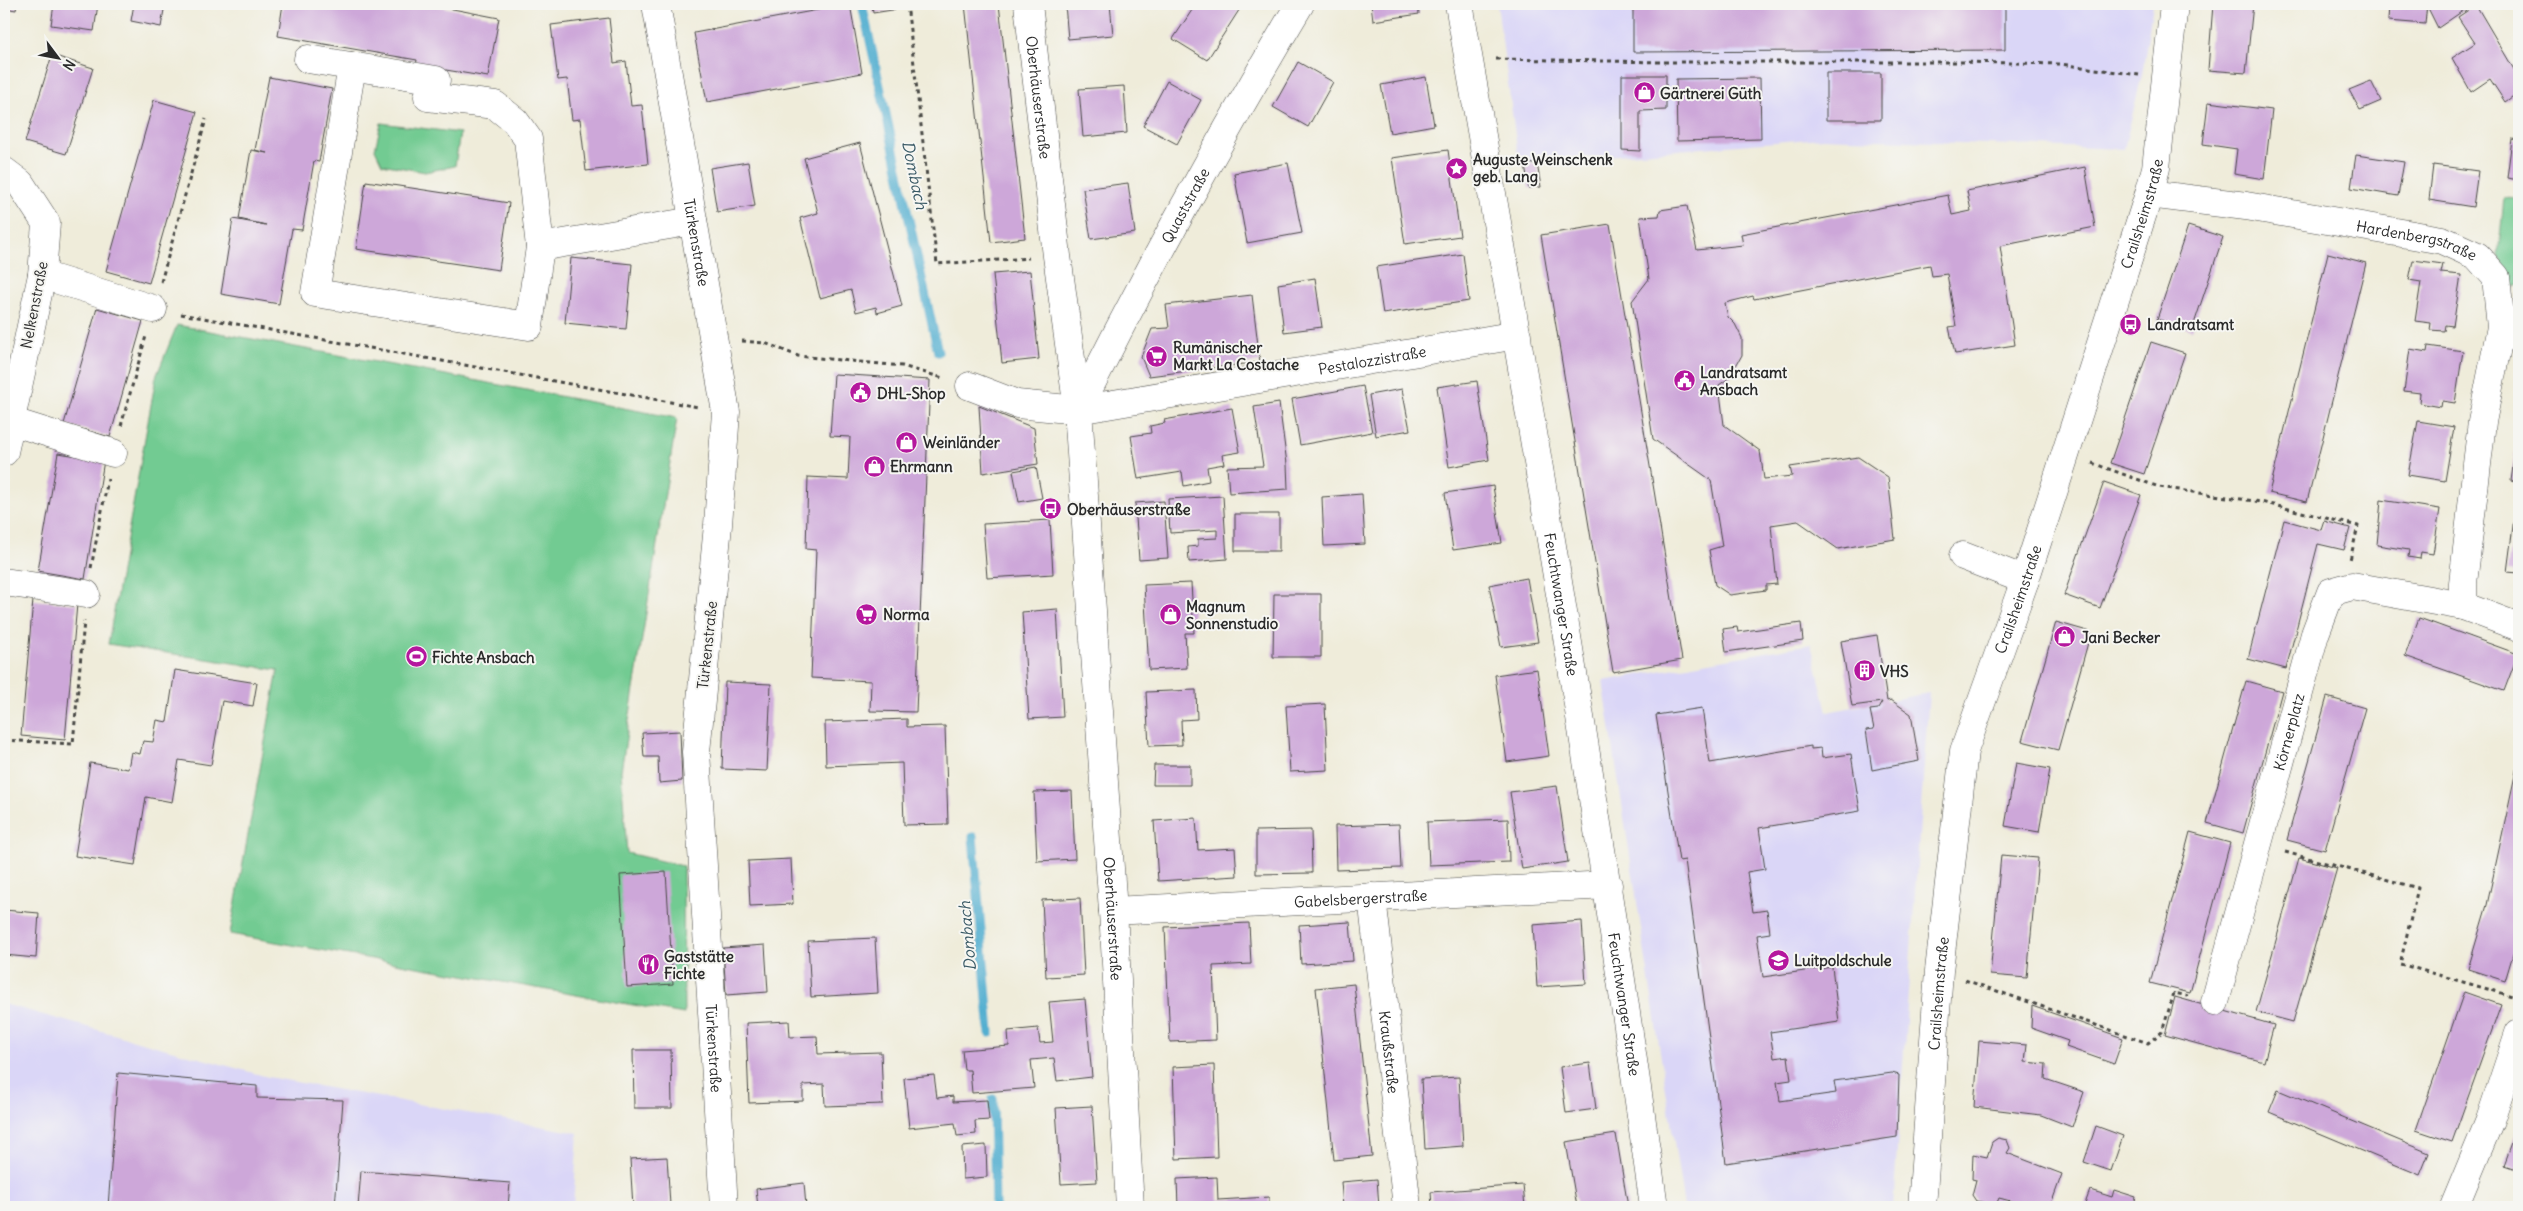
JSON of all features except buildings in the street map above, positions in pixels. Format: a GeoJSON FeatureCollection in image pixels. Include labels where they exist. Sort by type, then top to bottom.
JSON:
{"type":"FeatureCollection","features":[{"type":"Feature","properties":{"kind":"street","name":"Türkenstraße"},"geometry":{"type":"LineString","coordinates":[[656,4],[726,412],[718,525],[696,752],[724,1207]]}},
{"type":"Feature","properties":{"kind":"street","name":"Oberhäuserstraße"},"geometry":{"type":"LineString","coordinates":[[1028,4],[1057,256],[1078,410],[1113,910],[1130,1207]]}},
{"type":"Feature","properties":{"kind":"street","name":"Quaststraße"},"geometry":{"type":"LineString","coordinates":[[1078,410],[1115,336],[1255,79],[1300,4]]}},
{"type":"Feature","properties":{"kind":"street","name":"Feuchtwanger Straße"},"geometry":{"type":"LineString","coordinates":[[1459,4],[1517,335],[1608,885],[1654,1207]]}},
{"type":"Feature","properties":{"kind":"street","name":"Crailsheimstraße"},"geometry":{"type":"LineString","coordinates":[[1922,1207],[1939,971],[1964,751],[2025,580],[2149,194],[2156,168],[2174,4]]}},
{"type":"Feature","properties":{"kind":"street"},"geometry":{"type":"LineString","coordinates":[[308,59],[352,66],[495,105],[515,121],[528,138],[540,247],[529,326],[315,292],[352,66]]}},
{"type":"Feature","properties":{"kind":"street","name":"Nelkenstraße"},"geometry":{"type":"LineString","coordinates":[[4,171],[20,183],[46,223],[42,275],[4,452]]}},
{"type":"Feature","properties":{"kind":"street","name":"Hardenbergstraße"},"geometry":{"type":"LineString","coordinates":[[2149,194],[2246,206],[2442,240],[2477,256],[2496,277],[2502,327],[2482,422],[2463,583],[2463,606]]}},
{"type":"Feature","properties":{"kind":"street"},"geometry":{"type":"LineString","coordinates":[[540,247],[693,221]]}},
{"type":"Feature","properties":{"kind":"street"},"geometry":{"type":"LineString","coordinates":[[42,275],[153,309]]}},
{"type":"Feature","properties":{"kind":"street","name":"Pestalozzistraße"},"geometry":{"type":"LineString","coordinates":[[970,386],[1017,404],[1078,410],[1517,335]]}},
{"type":"Feature","properties":{"kind":"street"},"geometry":{"type":"LineString","coordinates":[[10,421],[113,453]]}},
{"type":"Feature","properties":{"kind":"street"},"geometry":{"type":"LineString","coordinates":[[1963,556],[2025,580]]}},
{"type":"Feature","properties":{"kind":"street"},"geometry":{"type":"LineString","coordinates":[[4,582],[86,594]]}},
{"type":"Feature","properties":{"kind":"street"},"geometry":{"type":"LineString","coordinates":[[2343,589],[2352,586],[2463,606],[2519,627]]}},
{"type":"Feature","properties":{"kind":"street","name":"Körnerplatz"},"geometry":{"type":"LineString","coordinates":[[2215,1002],[2315,634],[2331,592],[2343,589]]}},
{"type":"Feature","properties":{"kind":"street","name":"Gabelsbergerstraße"},"geometry":{"type":"LineString","coordinates":[[1113,910],[1608,885]]}},
{"type":"Feature","properties":{"kind":"street","name":"Kraußstraße"},"geometry":{"type":"LineString","coordinates":[[1372,897],[1407,1207]]}},
{"type":"Feature","properties":{"kind":"street"},"geometry":{"type":"LineString","coordinates":[[2454,1207],[2490,1120],[2519,1033]]}},
{"type":"Feature","properties":{"kind":"path"},"geometry":{"type":"LineString","coordinates":[[907,4],[937,264],[1057,256]]}},
{"type":"Feature","properties":{"kind":"path"},"geometry":{"type":"LineString","coordinates":[[1468,58],[1661,62],[1961,62],[2050,64],[2167,79]]}},
{"type":"Feature","properties":{"kind":"path"},"geometry":{"type":"LineString","coordinates":[[153,309],[726,412]]}},
{"type":"Feature","properties":{"kind":"path"},"geometry":{"type":"LineString","coordinates":[[750,341],[765,343],[798,356],[902,366],[970,386]]}},
{"type":"Feature","properties":{"kind":"path"},"geometry":{"type":"LineString","coordinates":[[2066,454],[2159,488],[2261,502],[2358,526],[2343,589]]}},
{"type":"Feature","properties":{"kind":"path"},"geometry":{"type":"LineString","coordinates":[[2258,845],[2418,888],[2400,964],[2519,998]]}},
{"type":"Feature","properties":{"kind":"path"},"geometry":{"type":"LineString","coordinates":[[1939,971],[2148,1042],[2162,1032],[2174,992],[2215,1002]]}},
{"type":"Feature","properties":{"kind":"shaded area"},"geometry":{"type":"Polygon","coordinates":[[[1497,4],[2153,4],[2142,75],[2124,149],[1823,138],[1519,163],[1497,4]]]}},
{"type":"Feature","properties":{"kind":"shaded area","name":"Luitpoldschule"},"geometry":{"type":"Polygon","coordinates":[[[1811,644],[1827,712],[1929,693],[1893,1207],[1684,1207],[1603,681],[1811,644]]]}},
{"type":"Feature","properties":{"kind":"shaded area"},"geometry":{"type":"Polygon","coordinates":[[[4,1004],[268,1077],[578,1133],[573,1207],[4,1207],[4,1004]]]}},
{"type":"Feature","properties":{"kind":"green space"},"geometry":{"type":"Polygon","coordinates":[[[381,123],[460,133],[455,166],[425,172],[382,164],[375,149],[381,123]]]}},
{"type":"Feature","properties":{"kind":"green space"},"geometry":{"type":"Polygon","coordinates":[[[2504,198],[2519,199],[2519,284],[2514,286],[2498,256],[2504,198]]]}},
{"type":"Feature","properties":{"kind":"green space","name":"Fichte Ansbach"},"geometry":{"type":"Polygon","coordinates":[[[177,325],[677,418],[621,771],[627,853],[683,866],[684,1014],[230,934],[278,670],[108,644],[156,377],[177,325]]]}},
{"type":"Feature","properties":{"kind":"waterway","name":"Dombach"},"geometry":{"type":"LineString","coordinates":[[862,4],[938,352]]}},
{"type":"Feature","properties":{"kind":"waterway","name":"Dombach"},"geometry":{"type":"LineString","coordinates":[[973,837],[990,1033]]}},
{"type":"Feature","properties":{"kind":"waterway","name":"Dombach"},"geometry":{"type":"LineString","coordinates":[[993,1099],[995,1207]]}},
{"type":"Feature","properties":{"kind":"place","name":"Gärtnerei Güth"},"geometry":{"type":"Point","coordinates":[1644,93]}},
{"type":"Feature","properties":{"kind":"place","name":"Auguste Weinschenk geb. Lang"},"geometry":{"type":"Point","coordinates":[1457,168]}},
{"type":"Feature","properties":{"kind":"place","name":"Landratsamt"},"geometry":{"type":"Point","coordinates":[2131,324]}},
{"type":"Feature","properties":{"kind":"place","name":"Rumänischer Markt La Costache"},"geometry":{"type":"Point","coordinates":[1157,356]}},
{"type":"Feature","properties":{"kind":"place","name":"Landratsamt Ansbach"},"geometry":{"type":"Point","coordinates":[1684,381]}},
{"type":"Feature","properties":{"kind":"place","name":"DHL-Shop"},"geometry":{"type":"Point","coordinates":[861,393]}},
{"type":"Feature","properties":{"kind":"place","name":"Weinländer"},"geometry":{"type":"Point","coordinates":[907,442]}},
{"type":"Feature","properties":{"kind":"place","name":"Ehrmann"},"geometry":{"type":"Point","coordinates":[874,466]}},
{"type":"Feature","properties":{"kind":"place","name":"Oberhäuserstraße"},"geometry":{"type":"Point","coordinates":[1051,509]}},
{"type":"Feature","properties":{"kind":"place","name":"Norma"},"geometry":{"type":"Point","coordinates":[867,614]}},
{"type":"Feature","properties":{"kind":"place","name":"Magnum Sonnenstudio"},"geometry":{"type":"Point","coordinates":[1170,615]}},
{"type":"Feature","properties":{"kind":"place","name":"Jani Becker"},"geometry":{"type":"Point","coordinates":[2065,637]}},
{"type":"Feature","properties":{"kind":"place","name":"Fichte Ansbach"},"geometry":{"type":"Point","coordinates":[416,657]}},
{"type":"Feature","properties":{"kind":"place","name":"VHS"},"geometry":{"type":"Point","coordinates":[1864,671]}},
{"type":"Feature","properties":{"kind":"place","name":"Luitpoldschule"},"geometry":{"type":"Point","coordinates":[1778,960]}},
{"type":"Feature","properties":{"kind":"place","name":"Gaststätte Fichte"},"geometry":{"type":"Point","coordinates":[648,965]}}]}
